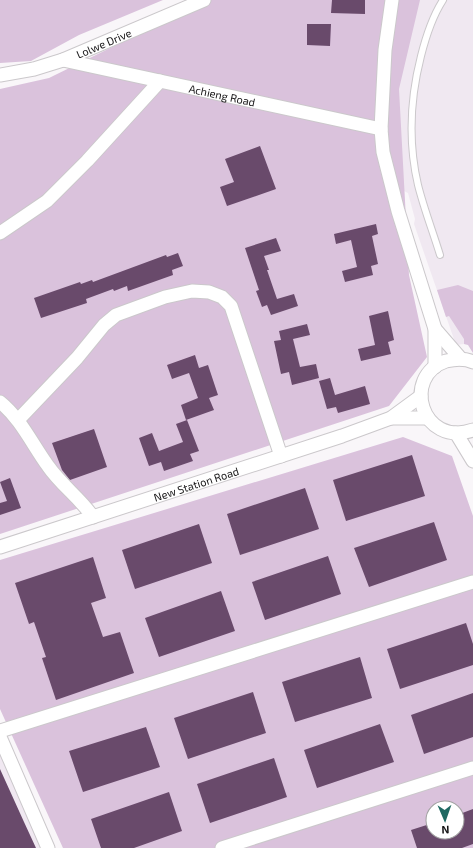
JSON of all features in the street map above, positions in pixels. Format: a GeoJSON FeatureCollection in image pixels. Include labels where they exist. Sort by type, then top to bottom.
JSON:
{"type":"FeatureCollection","features":[{"type":"Feature","properties":{"kind":"street","name":"Lolwe Drive"},"geometry":{"type":"LineString","coordinates":[[0,75],[34,69],[64,60],[204,0]]}},
{"type":"Feature","properties":{"kind":"street"},"geometry":{"type":"LineString","coordinates":[[392,0],[385,50],[381,129],[383,152],[398,211],[435,329],[435,367]]}},
{"type":"Feature","properties":{"kind":"street","name":"Achieng Road"},"geometry":{"type":"LineString","coordinates":[[64,60],[381,129]]}},
{"type":"Feature","properties":{"kind":"street"},"geometry":{"type":"LineString","coordinates":[[0,233],[47,201],[87,161],[160,81]]}},
{"type":"Feature","properties":{"kind":"street"},"geometry":{"type":"LineString","coordinates":[[18,420],[77,358],[104,325],[116,315],[166,297],[192,291],[209,292],[222,298],[231,306],[281,456]]}},
{"type":"Feature","properties":{"kind":"street"},"geometry":{"type":"LineString","coordinates":[[435,329],[467,361]]}},
{"type":"Feature","properties":{"kind":"street"},"geometry":{"type":"LineString","coordinates":[[467,361],[452,360],[443,362],[435,367],[427,375],[422,385],[421,396],[424,411],[433,424],[456,433],[473,430]]}},
{"type":"Feature","properties":{"kind":"street","name":"New Station Road"},"geometry":{"type":"LineString","coordinates":[[0,547],[342,436],[391,418],[421,396]]}},
{"type":"Feature","properties":{"kind":"street"},"geometry":{"type":"LineString","coordinates":[[0,402],[8,408],[18,420],[48,466],[86,507],[93,517]]}},
{"type":"Feature","properties":{"kind":"street","name":"New Station Road"},"geometry":{"type":"LineString","coordinates":[[391,418],[428,418]]}},
{"type":"Feature","properties":{"kind":"street"},"geometry":{"type":"LineString","coordinates":[[456,433],[473,460]]}},
{"type":"Feature","properties":{"kind":"street"},"geometry":{"type":"LineString","coordinates":[[0,731],[473,582]]}},
{"type":"Feature","properties":{"kind":"street"},"geometry":{"type":"LineString","coordinates":[[0,737],[3,754],[48,848]]}},
{"type":"Feature","properties":{"kind":"street"},"geometry":{"type":"LineString","coordinates":[[222,848],[473,768]]}},
{"type":"Feature","properties":{"kind":"lane"},"geometry":{"type":"LineString","coordinates":[[440,255],[418,185],[412,147],[411,110],[416,75],[427,35],[436,11],[443,0]]}},
{"type":"Feature","properties":{"kind":"shaded area"},"geometry":{"type":"Polygon","coordinates":[[[0,0],[163,0],[79,35],[31,61],[0,63],[0,0]]]}},
{"type":"Feature","properties":{"kind":"shaded area"},"geometry":{"type":"Polygon","coordinates":[[[208,0],[420,0],[399,89],[409,275],[427,357],[389,406],[0,534],[0,89],[49,78],[208,0]]]}},
{"type":"Feature","properties":{"kind":"shaded area"},"geometry":{"type":"Polygon","coordinates":[[[410,0],[473,0],[473,332],[464,344],[456,345],[414,224],[415,219],[408,193],[402,190],[394,136],[402,57],[410,0]]]}},
{"type":"Feature","properties":{"kind":"shaded area"},"geometry":{"type":"Polygon","coordinates":[[[458,285],[473,291],[473,353],[468,345],[464,344],[464,339],[449,316],[446,317],[437,290],[458,285]]]}},
{"type":"Feature","properties":{"kind":"shaded area"},"geometry":{"type":"Polygon","coordinates":[[[403,437],[452,456],[473,516],[473,848],[63,848],[0,709],[0,560],[403,437]]]}},
{"type":"Feature","properties":{"kind":"shaded area"},"geometry":{"type":"Polygon","coordinates":[[[0,735],[53,848],[0,848],[0,735]]]}},
{"type":"Feature","properties":{"kind":"building"},"geometry":{"type":"Polygon","coordinates":[[[332,0],[365,0],[365,14],[331,13],[332,0]]]}},
{"type":"Feature","properties":{"kind":"building"},"geometry":{"type":"Polygon","coordinates":[[[307,24],[331,24],[330,46],[307,45],[307,24]]]}},
{"type":"Feature","properties":{"kind":"building"},"geometry":{"type":"Polygon","coordinates":[[[260,146],[276,189],[227,206],[220,187],[234,182],[225,159],[260,146]]]}},
{"type":"Feature","properties":{"kind":"building"},"geometry":{"type":"Polygon","coordinates":[[[376,224],[378,234],[372,236],[378,264],[371,266],[373,275],[345,282],[342,271],[357,267],[351,240],[336,244],[334,234],[376,224]]]}},
{"type":"Feature","properties":{"kind":"building"},"geometry":{"type":"Polygon","coordinates":[[[276,238],[281,251],[264,256],[269,270],[267,270],[277,299],[294,294],[298,306],[271,315],[267,305],[262,307],[256,291],[259,290],[245,248],[276,238]]]}},
{"type":"Feature","properties":{"kind":"building"},"geometry":{"type":"Polygon","coordinates":[[[178,253],[183,266],[172,270],[173,275],[128,291],[127,286],[114,291],[113,289],[86,299],[87,303],[41,318],[34,298],[80,282],[81,284],[92,280],[93,282],[166,255],[167,257],[178,253]]]}},
{"type":"Feature","properties":{"kind":"building"},"geometry":{"type":"Polygon","coordinates":[[[388,311],[394,340],[388,342],[391,354],[361,361],[358,349],[375,345],[369,316],[388,311]]]}},
{"type":"Feature","properties":{"kind":"building"},"geometry":{"type":"Polygon","coordinates":[[[307,324],[310,335],[293,339],[300,367],[316,364],[319,378],[292,385],[289,372],[281,374],[274,341],[281,340],[279,331],[307,324]]]}},
{"type":"Feature","properties":{"kind":"building"},"geometry":{"type":"Polygon","coordinates":[[[195,355],[199,368],[208,365],[218,395],[209,398],[214,410],[186,420],[181,405],[198,398],[189,373],[172,379],[167,365],[195,355]]]}},
{"type":"Feature","properties":{"kind":"building"},"geometry":{"type":"Polygon","coordinates":[[[330,378],[335,395],[365,386],[370,404],[338,413],[336,407],[327,409],[319,381],[330,378]]]}},
{"type":"Feature","properties":{"kind":"building"},"geometry":{"type":"Polygon","coordinates":[[[187,420],[199,451],[190,454],[193,461],[164,471],[161,462],[149,466],[139,438],[152,433],[159,451],[183,442],[176,424],[187,420]]]}},
{"type":"Feature","properties":{"kind":"building"},"geometry":{"type":"Polygon","coordinates":[[[94,429],[107,467],[70,480],[62,470],[52,443],[94,429]]]}},
{"type":"Feature","properties":{"kind":"building"},"geometry":{"type":"Polygon","coordinates":[[[412,455],[425,496],[346,521],[333,480],[412,455]]]}},
{"type":"Feature","properties":{"kind":"building"},"geometry":{"type":"Polygon","coordinates":[[[10,478],[21,508],[0,515],[0,503],[7,501],[0,482],[10,478]]]}},
{"type":"Feature","properties":{"kind":"building"},"geometry":{"type":"Polygon","coordinates":[[[305,488],[319,529],[240,555],[227,514],[305,488]]]}},
{"type":"Feature","properties":{"kind":"building"},"geometry":{"type":"Polygon","coordinates":[[[434,522],[447,560],[369,587],[354,548],[434,522]]]}},
{"type":"Feature","properties":{"kind":"building"},"geometry":{"type":"Polygon","coordinates":[[[199,524],[212,563],[135,589],[122,550],[199,524]]]}},
{"type":"Feature","properties":{"kind":"building"},"geometry":{"type":"Polygon","coordinates":[[[328,556],[341,594],[265,620],[252,582],[328,556]]]}},
{"type":"Feature","properties":{"kind":"building"},"geometry":{"type":"Polygon","coordinates":[[[93,557],[106,598],[91,603],[103,637],[120,632],[134,673],[56,700],[42,658],[46,657],[34,622],[29,624],[15,583],[93,557]]]}},
{"type":"Feature","properties":{"kind":"building"},"geometry":{"type":"Polygon","coordinates":[[[221,591],[235,631],[159,657],[145,618],[221,591]]]}},
{"type":"Feature","properties":{"kind":"building"},"geometry":{"type":"Polygon","coordinates":[[[466,623],[473,644],[473,665],[400,689],[387,649],[466,623]]]}},
{"type":"Feature","properties":{"kind":"building"},"geometry":{"type":"Polygon","coordinates":[[[360,657],[372,698],[295,722],[282,682],[360,657]]]}},
{"type":"Feature","properties":{"kind":"building"},"geometry":{"type":"Polygon","coordinates":[[[253,692],[266,733],[188,759],[174,718],[253,692]]]}},
{"type":"Feature","properties":{"kind":"building"},"geometry":{"type":"Polygon","coordinates":[[[473,693],[473,737],[424,754],[411,715],[473,693]]]}},
{"type":"Feature","properties":{"kind":"building"},"geometry":{"type":"Polygon","coordinates":[[[380,724],[394,762],[317,788],[304,750],[380,724]]]}},
{"type":"Feature","properties":{"kind":"building"},"geometry":{"type":"Polygon","coordinates":[[[146,727],[160,767],[83,792],[69,751],[146,727]]]}},
{"type":"Feature","properties":{"kind":"building"},"geometry":{"type":"Polygon","coordinates":[[[274,758],[287,797],[210,823],[197,784],[274,758]]]}},
{"type":"Feature","properties":{"kind":"building"},"geometry":{"type":"Polygon","coordinates":[[[0,769],[24,822],[36,848],[0,848],[0,769]]]}},
{"type":"Feature","properties":{"kind":"building"},"geometry":{"type":"Polygon","coordinates":[[[169,792],[182,831],[134,848],[101,848],[91,819],[169,792]]]}},
{"type":"Feature","properties":{"kind":"building"},"geometry":{"type":"Polygon","coordinates":[[[473,809],[473,844],[462,848],[417,848],[411,830],[425,826],[425,840],[465,840],[465,812],[473,809]]]}}]}
